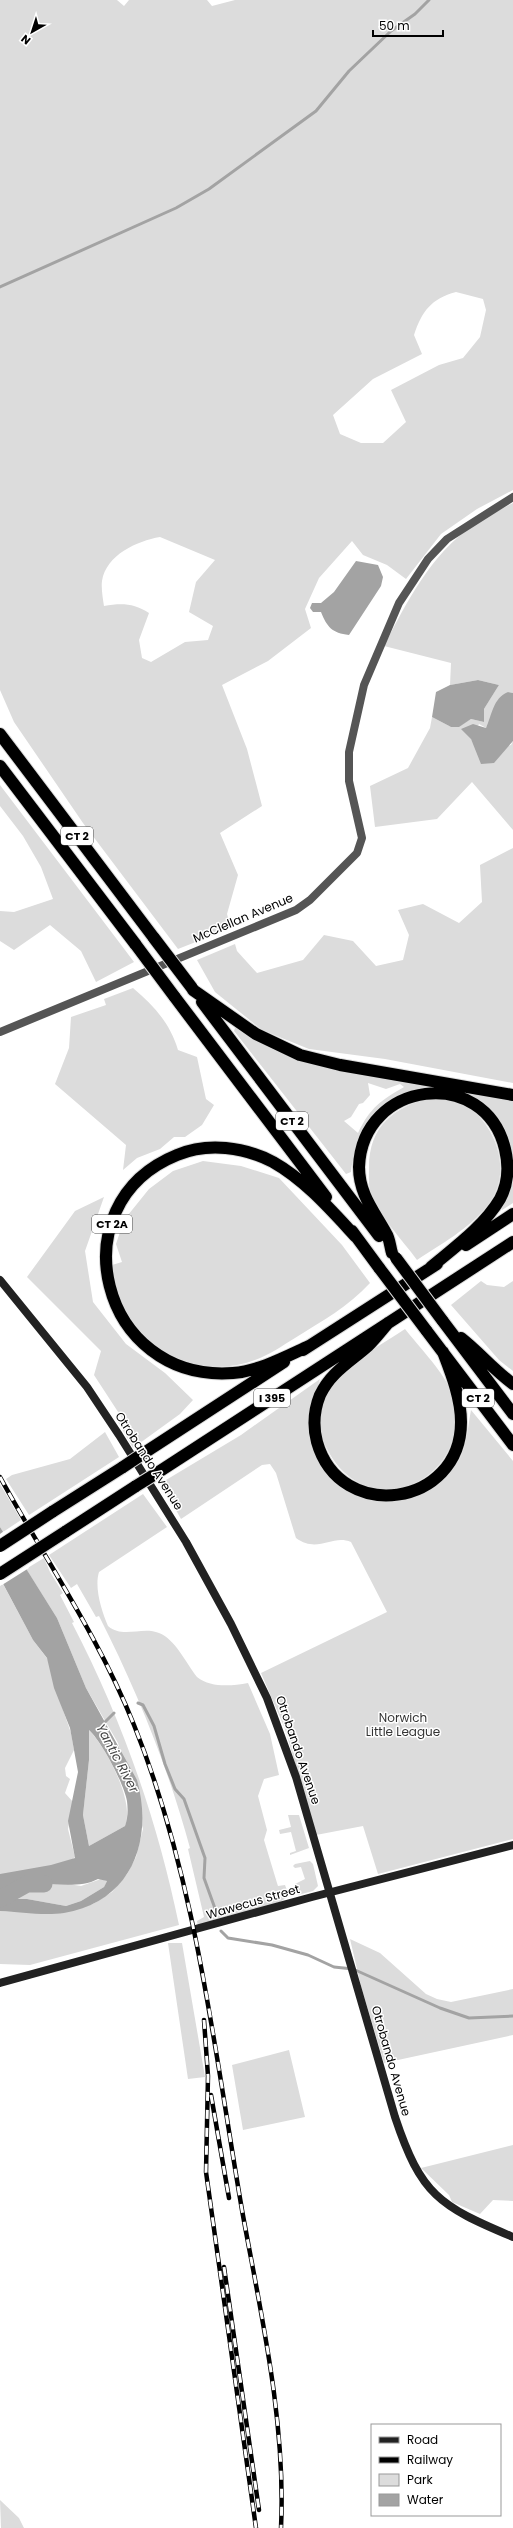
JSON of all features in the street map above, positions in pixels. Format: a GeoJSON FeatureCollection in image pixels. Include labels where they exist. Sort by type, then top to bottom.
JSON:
{"type":"FeatureCollection","features":[{"type":"Feature","properties":{"kind":"highway","name":"CT 2"},"geometry":{"type":"LineString","coordinates":[[0,734],[513,1414]]}},
{"type":"Feature","properties":{"kind":"highway","name":"CT 2"},"geometry":{"type":"LineString","coordinates":[[0,766],[513,1445]]}},
{"type":"Feature","properties":{"kind":"highway"},"geometry":{"type":"LineString","coordinates":[[192,989],[256,1034],[300,1055],[340,1065],[513,1095]]}},
{"type":"Feature","properties":{"kind":"highway"},"geometry":{"type":"LineString","coordinates":[[394,1256],[387,1234],[372,1212],[362,1188],[360,1162],[366,1136],[382,1113],[403,1100],[432,1093],[460,1098],[478,1107],[494,1124],[505,1148],[507,1177],[500,1198],[488,1215],[431,1267]]}},
{"type":"Feature","properties":{"kind":"highway","name":"CT 2A"},"geometry":{"type":"LineString","coordinates":[[309,1346],[264,1364],[233,1373],[196,1370],[176,1364],[158,1355],[142,1343],[129,1329],[112,1298],[108,1281],[107,1256],[114,1217],[123,1200],[136,1182],[166,1160],[195,1150],[230,1148],[258,1155],[287,1171],[326,1205],[356,1237]]}},
{"type":"Feature","properties":{"kind":"highway","name":"I 395"},"geometry":{"type":"LineString","coordinates":[[0,1546],[513,1214]]}},
{"type":"Feature","properties":{"kind":"highway","name":"I 395"},"geometry":{"type":"LineString","coordinates":[[0,1574],[513,1242]]}},
{"type":"Feature","properties":{"kind":"highway"},"geometry":{"type":"LineString","coordinates":[[469,1270],[492,1263],[513,1252]]}},
{"type":"Feature","properties":{"kind":"highway"},"geometry":{"type":"LineString","coordinates":[[388,1323],[368,1346],[340,1367],[327,1383],[317,1404],[314,1426],[321,1454],[333,1472],[352,1487],[379,1496],[404,1495],[428,1485],[446,1467],[458,1444],[461,1422],[456,1390],[442,1352]]}},
{"type":"Feature","properties":{"kind":"highway"},"geometry":{"type":"LineString","coordinates":[[446,1324],[479,1352],[493,1369],[513,1384]]}},
{"type":"Feature","properties":{"kind":"street","name":"McClellan Avenue"},"geometry":{"type":"LineString","coordinates":[[0,1032],[296,910],[310,900],[357,854],[362,838],[349,781],[349,752],[364,685],[377,650],[399,603],[428,559],[447,539],[513,497]]}},
{"type":"Feature","properties":{"kind":"street","name":"Otrobando Avenue"},"geometry":{"type":"LineString","coordinates":[[0,1280],[87,1387],[186,1542],[231,1624],[268,1698],[296,1777],[395,2117],[407,2153],[418,2174],[432,2192],[451,2208],[513,2237]]}},
{"type":"Feature","properties":{"kind":"street","name":"Wawecus Street"},"geometry":{"type":"LineString","coordinates":[[0,1983],[330,1892],[513,1845]]}},
{"type":"Feature","properties":{"kind":"green space"},"geometry":{"type":"Polygon","coordinates":[[[0,0],[117,0],[124,6],[129,0],[207,0],[212,6],[235,0],[513,0],[513,490],[477,509],[441,534],[406,579],[387,565],[363,555],[352,541],[319,578],[305,609],[311,628],[268,661],[222,685],[247,749],[262,806],[220,833],[238,875],[227,914],[231,928],[178,949],[83,823],[14,722],[0,690],[0,0]],[[456,292],[434,302],[420,319],[414,335],[422,354],[373,379],[333,415],[340,434],[361,443],[383,443],[406,422],[391,390],[439,365],[463,358],[480,337],[486,310],[483,299],[456,292]],[[160,537],[133,546],[116,557],[105,572],[102,581],[104,606],[116,604],[127,605],[138,607],[149,613],[139,640],[142,658],[151,662],[185,642],[208,640],[213,626],[189,612],[196,582],[215,560],[160,537]]]}},
{"type":"Feature","properties":{"kind":"green space"},"geometry":{"type":"Polygon","coordinates":[[[513,503],[513,693],[508,692],[486,728],[479,724],[471,739],[478,752],[511,745],[513,741],[513,830],[472,782],[437,819],[375,827],[370,786],[408,768],[430,728],[432,717],[451,727],[459,726],[471,719],[484,722],[484,709],[499,685],[478,680],[450,685],[451,663],[384,646],[421,580],[444,551],[458,537],[478,522],[513,503]]]}},
{"type":"Feature","properties":{"kind":"green space"},"geometry":{"type":"Polygon","coordinates":[[[0,785],[134,962],[96,982],[81,951],[50,925],[14,950],[0,941],[0,911],[14,912],[53,899],[41,867],[23,836],[0,806],[0,785]]]}},
{"type":"Feature","properties":{"kind":"green space"},"geometry":{"type":"Polygon","coordinates":[[[513,848],[513,1083],[385,1059],[309,1049],[262,1030],[215,992],[197,960],[235,944],[237,951],[257,973],[303,960],[324,935],[353,941],[376,966],[403,960],[409,935],[398,910],[423,904],[459,923],[482,902],[480,865],[513,848]]]}},
{"type":"Feature","properties":{"kind":"green space"},"geometry":{"type":"Polygon","coordinates":[[[133,988],[148,1001],[166,1023],[175,1040],[178,1050],[197,1057],[206,1099],[214,1105],[202,1125],[185,1137],[174,1137],[160,1149],[137,1158],[123,1170],[126,1145],[55,1084],[69,1048],[71,1017],[106,1005],[104,999],[133,988]]]}},
{"type":"Feature","properties":{"kind":"green space"},"geometry":{"type":"Polygon","coordinates":[[[236,1025],[257,1040],[280,1051],[328,1067],[430,1086],[429,1088],[398,1095],[379,1108],[360,1138],[351,1172],[346,1174],[234,1031],[236,1025]],[[368,1083],[370,1095],[363,1103],[359,1104],[351,1117],[344,1121],[358,1133],[362,1124],[377,1106],[389,1096],[404,1087],[400,1084],[386,1089],[368,1083]]]}},
{"type":"Feature","properties":{"kind":"green space"},"geometry":{"type":"Polygon","coordinates":[[[466,1091],[513,1100],[513,1161],[511,1149],[502,1131],[490,1118],[465,1097],[466,1091]]]}},
{"type":"Feature","properties":{"kind":"green space"},"geometry":{"type":"Polygon","coordinates":[[[433,1097],[458,1102],[471,1109],[481,1118],[495,1141],[499,1154],[499,1181],[495,1194],[487,1206],[472,1222],[454,1236],[417,1260],[386,1220],[371,1193],[369,1187],[370,1153],[379,1129],[386,1120],[407,1106],[433,1097]]]}},
{"type":"Feature","properties":{"kind":"green space"},"geometry":{"type":"Polygon","coordinates":[[[203,1161],[241,1166],[279,1178],[342,1245],[370,1283],[362,1292],[344,1306],[280,1347],[265,1356],[233,1366],[211,1366],[190,1362],[170,1354],[152,1343],[136,1328],[124,1310],[114,1283],[112,1265],[122,1262],[116,1244],[124,1220],[149,1189],[173,1171],[203,1161]]]}},
{"type":"Feature","properties":{"kind":"green space"},"geometry":{"type":"Polygon","coordinates":[[[513,1171],[513,1203],[502,1210],[501,1206],[513,1171]]]}},
{"type":"Feature","properties":{"kind":"green space"},"geometry":{"type":"Polygon","coordinates":[[[104,1197],[85,1251],[93,1302],[126,1344],[165,1373],[193,1400],[180,1414],[133,1448],[118,1422],[122,1418],[94,1375],[101,1351],[27,1277],[75,1211],[104,1197]]]}},
{"type":"Feature","properties":{"kind":"green space"},"geometry":{"type":"Polygon","coordinates":[[[481,1281],[487,1285],[504,1287],[513,1281],[513,1371],[499,1360],[451,1305],[481,1281]]]}},
{"type":"Feature","properties":{"kind":"green space"},"geometry":{"type":"Polygon","coordinates":[[[405,1329],[435,1366],[449,1387],[455,1419],[450,1447],[435,1469],[414,1484],[389,1489],[364,1485],[341,1469],[323,1440],[320,1418],[323,1403],[325,1396],[333,1383],[349,1367],[367,1353],[405,1329]]]}},
{"type":"Feature","properties":{"kind":"green space","name":"Norwich Little League"},"geometry":{"type":"Polygon","coordinates":[[[320,1379],[310,1408],[311,1429],[317,1456],[331,1477],[350,1491],[372,1499],[396,1500],[420,1495],[442,1481],[462,1454],[466,1442],[471,1410],[513,1461],[513,1839],[378,1874],[363,1826],[316,1835],[285,1729],[261,1673],[387,1612],[351,1542],[337,1540],[311,1544],[296,1538],[276,1473],[270,1464],[262,1465],[181,1519],[161,1483],[241,1435],[320,1379]]]}},
{"type":"Feature","properties":{"kind":"green space"},"geometry":{"type":"Polygon","coordinates":[[[105,1432],[119,1457],[29,1515],[6,1479],[12,1475],[70,1459],[105,1432]]]}},
{"type":"Feature","properties":{"kind":"green space"},"geometry":{"type":"Polygon","coordinates":[[[0,1484],[21,1520],[3,1532],[0,1527],[0,1484]]]}},
{"type":"Feature","properties":{"kind":"green space"},"geometry":{"type":"Polygon","coordinates":[[[143,1494],[167,1527],[99,1572],[97,1585],[98,1592],[101,1607],[108,1626],[120,1632],[153,1631],[165,1636],[180,1652],[197,1677],[203,1681],[215,1685],[235,1685],[248,1683],[270,1734],[279,1775],[264,1779],[258,1796],[267,1830],[264,1840],[277,1883],[278,1886],[285,1885],[289,1896],[280,1902],[198,1927],[197,1921],[204,1917],[188,1849],[190,1848],[162,1759],[139,1701],[99,1616],[96,1617],[77,1584],[71,1588],[49,1555],[143,1494]]]}},
{"type":"Feature","properties":{"kind":"green space"},"geometry":{"type":"Polygon","coordinates":[[[44,1558],[50,1572],[63,1593],[60,1595],[74,1622],[72,1623],[107,1696],[136,1770],[160,1847],[179,1925],[30,1965],[0,1964],[0,1911],[62,1913],[93,1904],[112,1892],[127,1874],[136,1857],[143,1829],[118,1743],[86,1688],[57,1618],[26,1569],[44,1558]]]}},
{"type":"Feature","properties":{"kind":"green space"},"geometry":{"type":"Polygon","coordinates":[[[3,1584],[33,1640],[49,1661],[54,1684],[71,1733],[74,1750],[65,1768],[66,1776],[70,1779],[65,1793],[73,1802],[68,1829],[75,1857],[69,1863],[0,1875],[0,1586],[3,1584]]]}},
{"type":"Feature","properties":{"kind":"green space"},"geometry":{"type":"Polygon","coordinates":[[[89,1730],[103,1749],[117,1775],[126,1803],[127,1815],[125,1826],[89,1846],[83,1815],[89,1760],[89,1730]]]}},
{"type":"Feature","properties":{"kind":"green space"},"geometry":{"type":"Polygon","coordinates":[[[288,1815],[299,1815],[309,1848],[290,1855],[290,1853],[296,1851],[291,1832],[280,1834],[279,1830],[291,1827],[288,1815]]]}},
{"type":"Feature","properties":{"kind":"green space"},"geometry":{"type":"Polygon","coordinates":[[[310,1861],[313,1864],[318,1886],[313,1891],[298,1895],[295,1884],[305,1879],[301,1867],[295,1868],[293,1866],[295,1864],[310,1861]]]}},
{"type":"Feature","properties":{"kind":"green space"},"geometry":{"type":"Polygon","coordinates":[[[101,1879],[107,1881],[104,1887],[81,1901],[66,1906],[27,1899],[8,1900],[9,1895],[24,1886],[68,1884],[81,1886],[101,1879]]]}},
{"type":"Feature","properties":{"kind":"green space"},"geometry":{"type":"Polygon","coordinates":[[[350,1939],[380,1953],[426,1994],[437,1999],[451,2002],[513,1989],[513,2035],[384,2063],[361,1986],[350,1939]]]}},
{"type":"Feature","properties":{"kind":"green space"},"geometry":{"type":"Polygon","coordinates":[[[168,1943],[182,1943],[205,2077],[188,2079],[168,1943]]]}},
{"type":"Feature","properties":{"kind":"green space"},"geometry":{"type":"Polygon","coordinates":[[[289,2050],[305,2117],[243,2130],[232,2065],[289,2050]]]}},
{"type":"Feature","properties":{"kind":"green space"},"geometry":{"type":"Polygon","coordinates":[[[513,2145],[513,2201],[493,2200],[480,2214],[452,2202],[449,2195],[421,2168],[513,2145]]]}},
{"type":"Feature","properties":{"kind":"green space"},"geometry":{"type":"Polygon","coordinates":[[[0,2500],[19,2518],[24,2528],[1,2528],[0,2500]]]}},
{"type":"Feature","properties":{"kind":"water"},"geometry":{"type":"Polygon","coordinates":[[[356,561],[378,565],[383,577],[381,586],[349,635],[334,631],[328,625],[321,612],[313,612],[310,608],[312,603],[321,603],[334,592],[356,561]]]}},
{"type":"Feature","properties":{"kind":"water"},"geometry":{"type":"Polygon","coordinates":[[[478,680],[499,685],[484,709],[484,722],[471,719],[459,727],[451,727],[432,717],[436,692],[450,685],[478,680]]]}},
{"type":"Feature","properties":{"kind":"water"},"geometry":{"type":"Polygon","coordinates":[[[508,692],[513,693],[513,741],[494,763],[481,764],[471,739],[461,729],[473,724],[486,728],[499,698],[508,692]]]}},
{"type":"Feature","properties":{"kind":"water"},"geometry":{"type":"Polygon","coordinates":[[[0,1527],[57,1618],[86,1688],[137,1780],[141,1803],[142,1825],[139,1846],[132,1865],[121,1882],[106,1896],[87,1907],[64,1913],[40,1914],[0,1911],[0,1874],[51,1865],[75,1858],[68,1821],[78,1772],[70,1728],[54,1688],[47,1658],[33,1640],[0,1578],[0,1527]],[[89,1730],[89,1760],[83,1815],[89,1846],[125,1826],[128,1810],[122,1784],[106,1753],[89,1730]],[[98,1879],[88,1883],[41,1884],[29,1886],[19,1889],[9,1895],[8,1899],[27,1899],[66,1906],[81,1901],[104,1887],[107,1881],[98,1879]]]}},
{"type":"Feature","properties":{"kind":"pier"},"geometry":{"type":"Polygon","coordinates":[[[4,1531],[29,1568],[2,1585],[0,1582],[0,1534],[4,1531]]]}},
{"type":"Feature","properties":{"kind":"waterway"},"geometry":{"type":"LineString","coordinates":[[0,287],[176,208],[209,189],[316,111],[349,71],[391,31],[415,14],[429,0]]}},
{"type":"Feature","properties":{"kind":"waterway"},"geometry":{"type":"LineString","coordinates":[[138,1703],[143,1705],[154,1726],[165,1764],[175,1789],[184,1799],[205,1858],[204,1878],[217,1914]]}},
{"type":"Feature","properties":{"kind":"waterway"},"geometry":{"type":"LineString","coordinates":[[103,1724],[114,1713]]}},
{"type":"Feature","properties":{"kind":"waterway","name":"Yantic River"},"geometry":{"type":"LineString","coordinates":[[0,1899],[27,1884],[44,1884]]}},
{"type":"Feature","properties":{"kind":"waterway"},"geometry":{"type":"LineString","coordinates":[[221,1931],[228,1938],[272,1945],[308,1955],[334,1967],[353,1969],[440,2008],[469,2018],[513,2016]]}},
{"type":"Feature","properties":{"kind":"railway"},"geometry":{"type":"LineString","coordinates":[[0,1477],[88,1629],[120,1692],[134,1725],[155,1783],[173,1843],[201,1964],[242,2210],[264,2329],[276,2408],[280,2448],[282,2488],[281,2528]]}},
{"type":"Feature","properties":{"kind":"railway"},"geometry":{"type":"LineString","coordinates":[[204,2020],[208,2076],[206,2172],[256,2528]]}},
{"type":"Feature","properties":{"kind":"railway"},"geometry":{"type":"LineString","coordinates":[[211,2095],[229,2198]]}},
{"type":"Feature","properties":{"kind":"railway"},"geometry":{"type":"LineString","coordinates":[[224,2267],[259,2510]]}}]}
